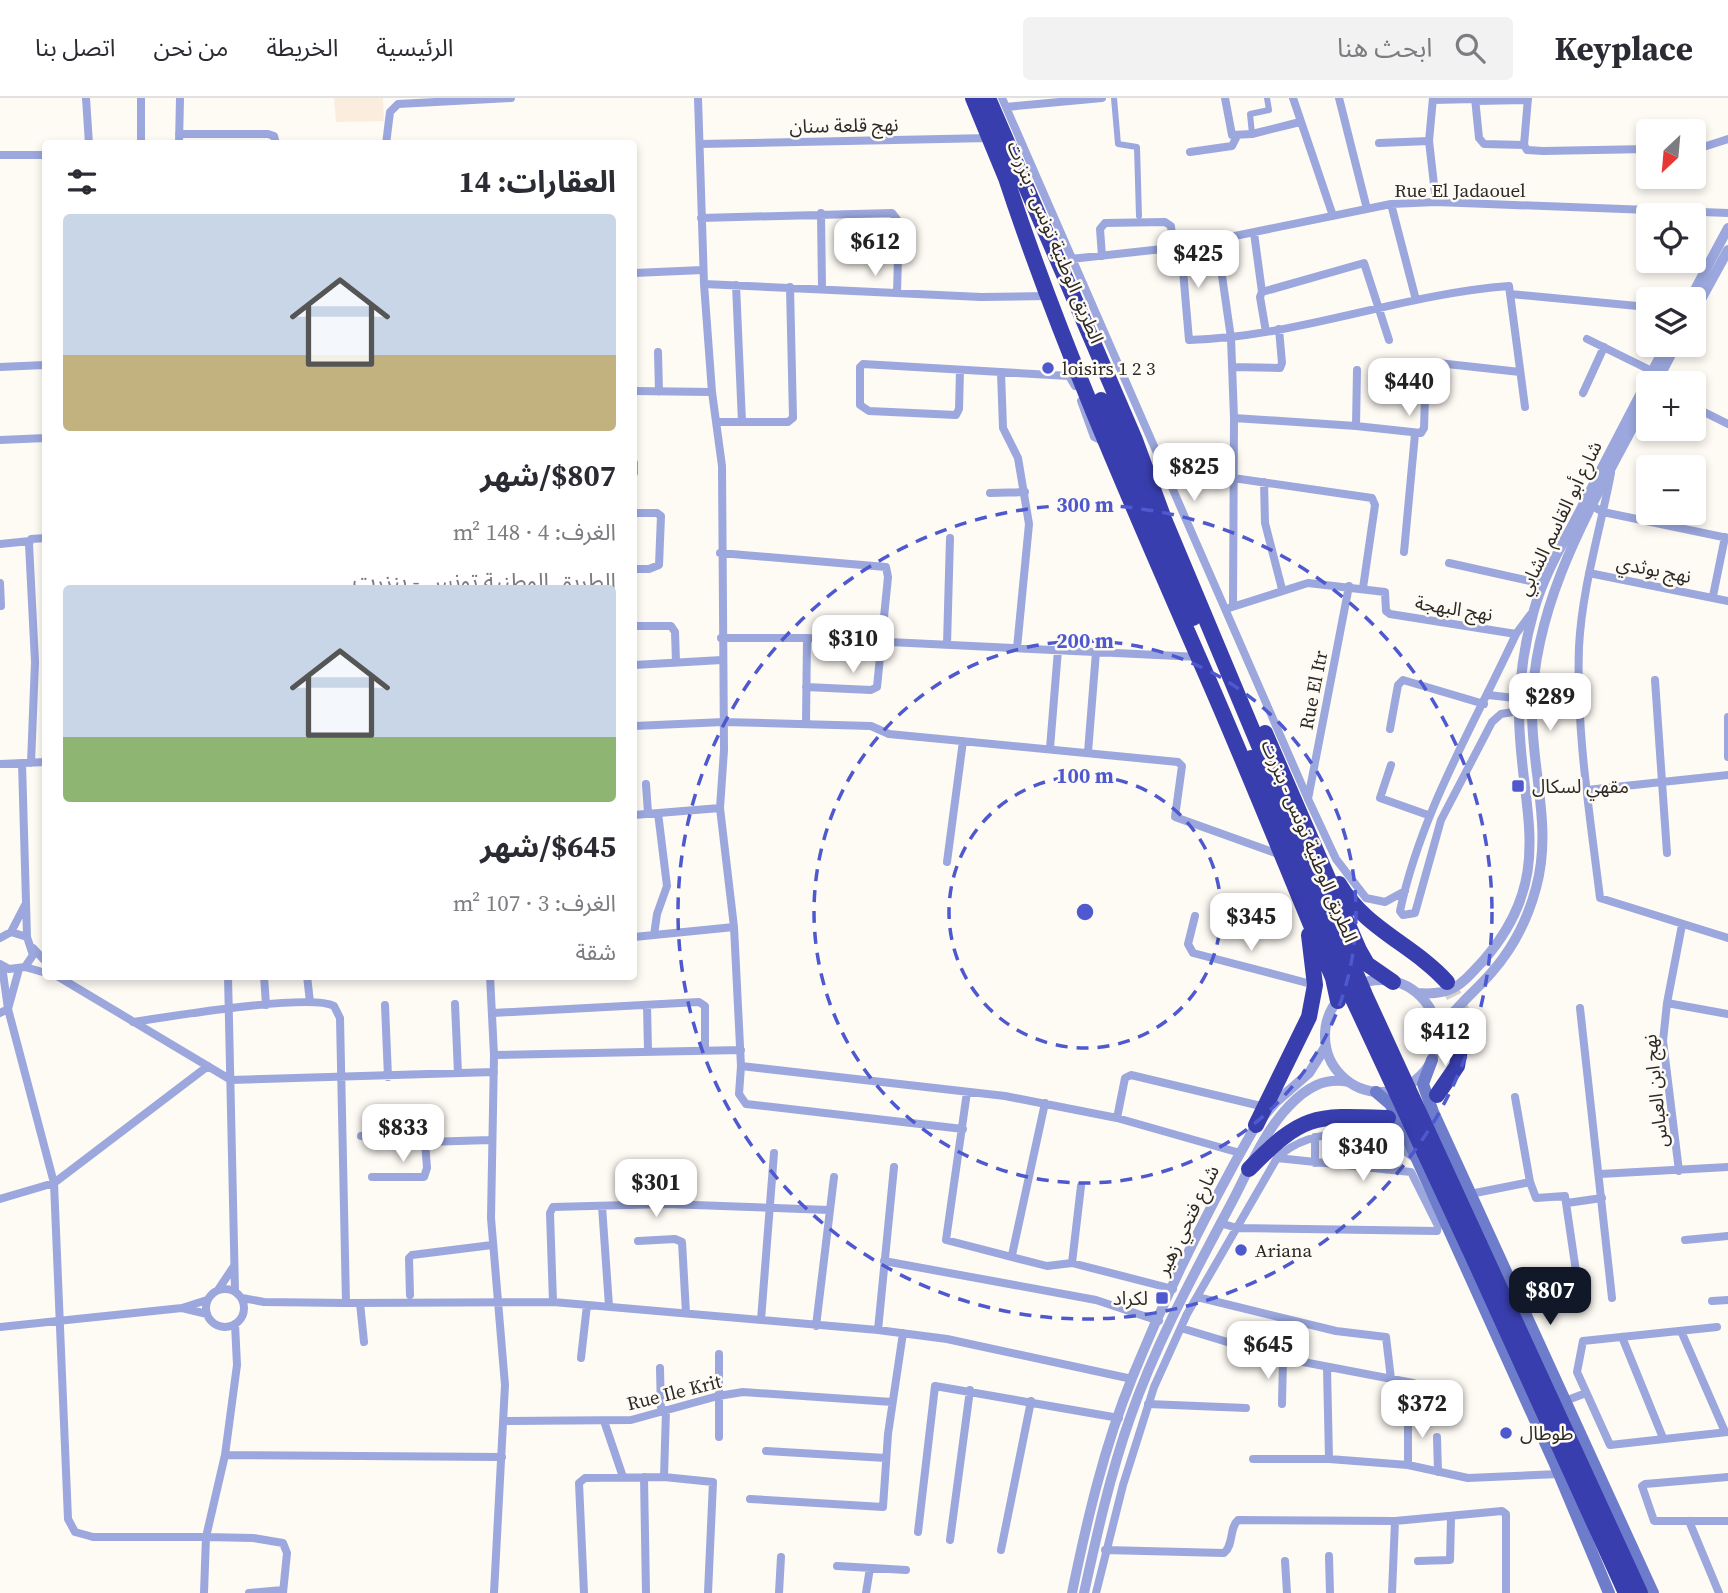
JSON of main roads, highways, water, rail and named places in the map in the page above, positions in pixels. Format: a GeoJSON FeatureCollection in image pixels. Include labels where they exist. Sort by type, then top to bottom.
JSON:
{"type":"FeatureCollection","features":[{"type":"Feature","properties":{"kind":"highway","name":"الطريق الوطنية تونس - بنزرت"},"geometry":{"type":"LineString","coordinates":[[973,98],[1257,755],[1365,995],[1626,1593]]}},
{"type":"Feature","properties":{"kind":"highway","name":"الطريق الوطنية تونس - بنزرت"},"geometry":{"type":"LineString","coordinates":[[988,98],[1135,440],[1257,755]]}},
{"type":"Feature","properties":{"kind":"highway"},"geometry":{"type":"LineString","coordinates":[[1005,175],[1047,296],[1139,526],[1199,657],[1334,978],[1338,1001]]}},
{"type":"Feature","properties":{"kind":"highway"},"geometry":{"type":"LineString","coordinates":[[1135,440],[1176,525],[1363,957],[1374,971],[1393,982]]}},
{"type":"Feature","properties":{"kind":"highway"},"geometry":{"type":"LineString","coordinates":[[1315,849],[1323,857],[1349,902],[1387,936],[1435,968],[1447,982]]}},
{"type":"Feature","properties":{"kind":"highway"},"geometry":{"type":"LineString","coordinates":[[1256,1125],[1302,1034],[1315,985],[1309,934],[1289,873]]}},
{"type":"Feature","properties":{"kind":"highway"},"geometry":{"type":"LineString","coordinates":[[1437,1095],[1457,1066],[1464,1027]]}},
{"type":"Feature","properties":{"kind":"highway"},"geometry":{"type":"LineString","coordinates":[[1249,1169],[1288,1131],[1311,1119],[1325,1116],[1388,1118]]}},
{"type":"Feature","properties":{"kind":"highway","name":"الطريق الوطنية تونس - بنزرت"},"geometry":{"type":"LineString","coordinates":[[1474,1245],[1640,1593]]}},
{"type":"Feature","properties":{"kind":"highway"},"geometry":{"type":"LineString","coordinates":[[1586,1475],[1646,1593]]}},
{"type":"Feature","properties":{"kind":"highway"},"geometry":{"type":"LineString","coordinates":[[1595,1526],[1619,1593]]}},
{"type":"Feature","properties":{"kind":"main road"},"geometry":{"type":"LineString","coordinates":[[1432,1060],[1423,1084],[1653,1593]]}},
{"type":"Feature","properties":{"kind":"main road"},"geometry":{"type":"LineString","coordinates":[[1376,1092],[1390,1104],[1559,1474],[1609,1593]]}},
{"type":"Feature","properties":{"kind":"tunnel"},"geometry":{"type":"LineString","coordinates":[[1447,982],[1462,1012],[1464,1027]]}},
{"type":"Feature","properties":{"kind":"place","name":"loisirs 1 2 3"},"geometry":{"type":"Point","coordinates":[1048,368]}},
{"type":"Feature","properties":{"kind":"place","name":"مقهي لسكال"},"geometry":{"type":"Point","coordinates":[1518,786]}},
{"type":"Feature","properties":{"kind":"place","name":"Ariana"},"geometry":{"type":"Point","coordinates":[1241,1250]}},
{"type":"Feature","properties":{"kind":"place","name":"لكراد"},"geometry":{"type":"Point","coordinates":[1162,1298]}},
{"type":"Feature","properties":{"kind":"place","name":"طوطال"},"geometry":{"type":"Point","coordinates":[1506,1433]}}]}
